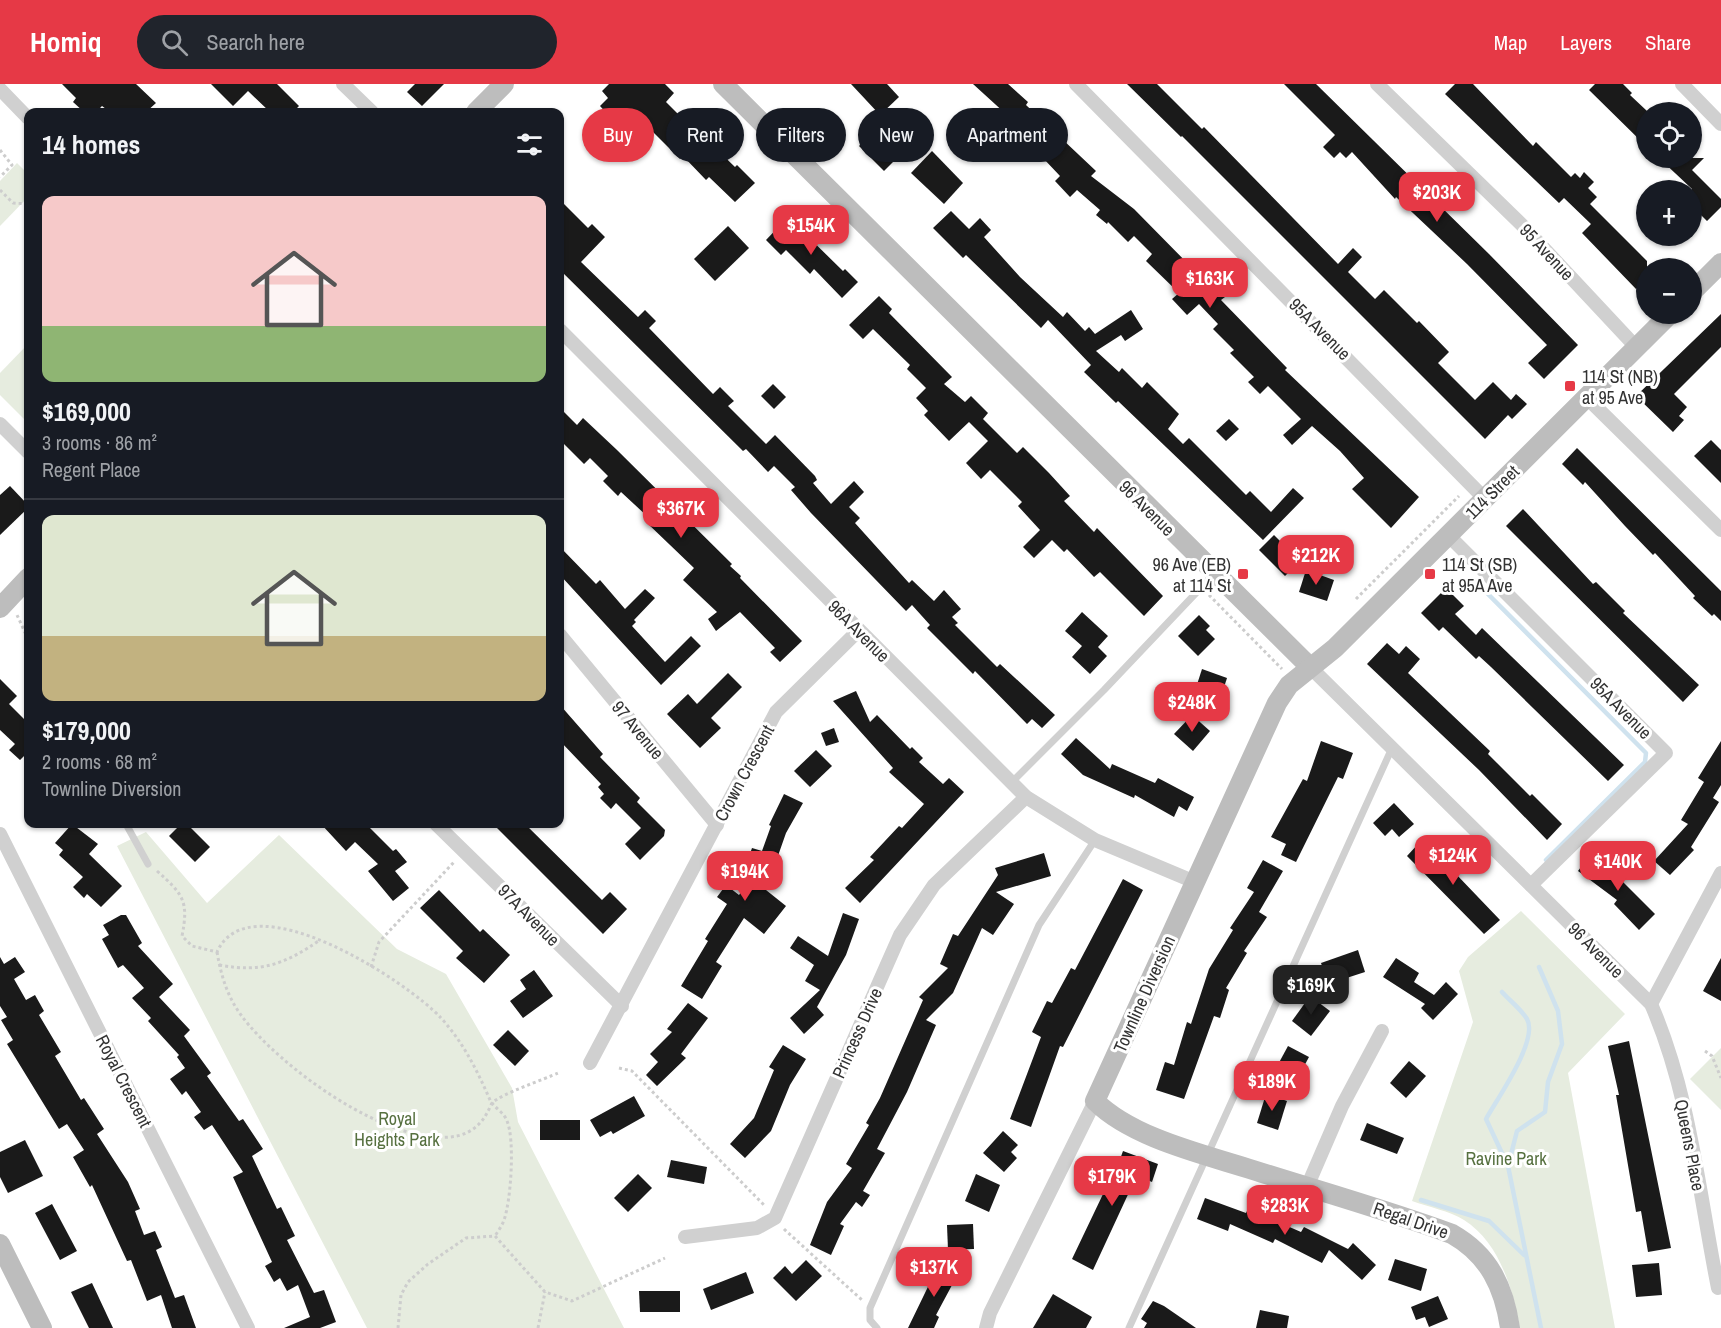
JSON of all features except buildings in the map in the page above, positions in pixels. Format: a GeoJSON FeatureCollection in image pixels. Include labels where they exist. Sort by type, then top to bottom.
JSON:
{"type":"FeatureCollection","features":[{"type":"Feature","properties":{"kind":"street"},"geometry":{"type":"LineString","coordinates":[[344,84],[368,108]]}},
{"type":"Feature","properties":{"kind":"street"},"geometry":{"type":"LineString","coordinates":[[480,108],[504,84]]}},
{"type":"Feature","properties":{"kind":"street","name":"96 Avenue"},"geometry":{"type":"LineString","coordinates":[[723,84],[1214,574],[1393,747],[1651,1004]]}},
{"type":"Feature","properties":{"kind":"street","name":"95A Avenue"},"geometry":{"type":"LineString","coordinates":[[1076,84],[1485,499]]}},
{"type":"Feature","properties":{"kind":"street","name":"95 Avenue"},"geometry":{"type":"LineString","coordinates":[[1377,84],[1521,224],[1636,347]]}},
{"type":"Feature","properties":{"kind":"street"},"geometry":{"type":"LineString","coordinates":[[1682,84],[1721,124]]}},
{"type":"Feature","properties":{"kind":"street"},"geometry":{"type":"LineString","coordinates":[[0,89],[24,114]]}},
{"type":"Feature","properties":{"kind":"street"},"geometry":{"type":"LineString","coordinates":[[1702,282],[1721,263]]}},
{"type":"Feature","properties":{"kind":"street","name":"114 Street"},"geometry":{"type":"LineString","coordinates":[[1311,667],[1335,648],[1449,536],[1660,324]]}},
{"type":"Feature","properties":{"kind":"street","name":"96A Avenue"},"geometry":{"type":"LineString","coordinates":[[564,334],[858,631],[1026,796],[1095,840],[1195,882]]}},
{"type":"Feature","properties":{"kind":"street"},"geometry":{"type":"LineString","coordinates":[[1586,397],[1721,530]]}},
{"type":"Feature","properties":{"kind":"street"},"geometry":{"type":"LineString","coordinates":[[0,424],[24,448]]}},
{"type":"Feature","properties":{"kind":"street","name":"95A Avenue"},"geometry":{"type":"LineString","coordinates":[[1449,536],[1666,753],[1531,885]]}},
{"type":"Feature","properties":{"kind":"street"},"geometry":{"type":"LineString","coordinates":[[8,610],[24,584]]}},
{"type":"Feature","properties":{"kind":"street","name":"Crown Crescent"},"geometry":{"type":"LineString","coordinates":[[590,1063],[776,712],[858,631]]}},
{"type":"Feature","properties":{"kind":"street","name":"97 Avenue"},"geometry":{"type":"LineString","coordinates":[[564,640],[717,825]]}},
{"type":"Feature","properties":{"kind":"street","name":"Townline Diversion"},"geometry":{"type":"LineString","coordinates":[[986,1328],[990,1313],[1095,1101],[1277,703],[1294,680],[1311,667]]}},
{"type":"Feature","properties":{"kind":"street","name":"Princess Drive"},"geometry":{"type":"LineString","coordinates":[[685,1237],[757,1227],[775,1218],[900,935],[934,885],[1026,796]]}},
{"type":"Feature","properties":{"kind":"street","name":"97A Avenue"},"geometry":{"type":"LineString","coordinates":[[440,828],[622,1006]]}},
{"type":"Feature","properties":{"kind":"street","name":"Royal Crescent"},"geometry":{"type":"LineString","coordinates":[[0,834],[248,1328]]}},
{"type":"Feature","properties":{"kind":"street"},"geometry":{"type":"LineString","coordinates":[[1651,1004],[1721,873]]}},
{"type":"Feature","properties":{"kind":"street","name":"Queens Place"},"geometry":{"type":"LineString","coordinates":[[1651,1004],[1663,1032],[1678,1082],[1718,1288]]}},
{"type":"Feature","properties":{"kind":"street"},"geometry":{"type":"LineString","coordinates":[[1307,1187],[1341,1106],[1382,1031]]}},
{"type":"Feature","properties":{"kind":"street","name":"Regal Drive"},"geometry":{"type":"LineString","coordinates":[[1095,1101],[1119,1119],[1145,1132],[1208,1156],[1417,1221],[1463,1240],[1480,1254],[1495,1274],[1508,1309],[1510,1328]]}},
{"type":"Feature","properties":{"kind":"street"},"geometry":{"type":"LineString","coordinates":[[0,1244],[42,1328]]}},
{"type":"Feature","properties":{"kind":"lane"},"geometry":{"type":"LineString","coordinates":[[1012,782],[1104,690],[1214,574]]}},
{"type":"Feature","properties":{"kind":"lane"},"geometry":{"type":"LineString","coordinates":[[1130,1328],[1393,747]]}},
{"type":"Feature","properties":{"kind":"lane"},"geometry":{"type":"LineString","coordinates":[[128,828],[148,864]]}},
{"type":"Feature","properties":{"kind":"lane"},"geometry":{"type":"LineString","coordinates":[[877,1328],[870,1320],[870,1308],[982,1048],[1039,925],[1095,840]]}},
{"type":"Feature","properties":{"kind":"path"},"geometry":{"type":"LineString","coordinates":[[0,150],[12,165],[0,177]]}},
{"type":"Feature","properties":{"kind":"path"},"geometry":{"type":"LineString","coordinates":[[0,190],[13,203],[24,204]]}},
{"type":"Feature","properties":{"kind":"path"},"geometry":{"type":"LineString","coordinates":[[1352,603],[1459,496]]}},
{"type":"Feature","properties":{"kind":"path"},"geometry":{"type":"LineString","coordinates":[[1207,594],[1294,680]]}},
{"type":"Feature","properties":{"kind":"path"},"geometry":{"type":"LineString","coordinates":[[8,610],[24,633]]}},
{"type":"Feature","properties":{"kind":"path"},"geometry":{"type":"LineString","coordinates":[[371,967],[379,942],[456,861]]}},
{"type":"Feature","properties":{"kind":"path"},"geometry":{"type":"LineString","coordinates":[[148,864],[181,893],[186,911],[182,936],[186,942],[217,952]]}},
{"type":"Feature","properties":{"kind":"path"},"geometry":{"type":"LineString","coordinates":[[495,1236],[504,1221],[511,1158],[508,1121],[491,1104],[478,1071],[440,1016],[406,988],[371,967],[320,940],[282,928],[246,928],[228,937],[217,952],[228,995],[262,1041],[297,1071],[361,1113],[423,1135],[454,1136],[476,1127],[483,1120],[491,1104],[558,1073]]}},
{"type":"Feature","properties":{"kind":"path"},"geometry":{"type":"LineString","coordinates":[[219,965],[245,968],[275,965],[288,961],[320,940]]}},
{"type":"Feature","properties":{"kind":"path"},"geometry":{"type":"LineString","coordinates":[[1705,1051],[1712,1056],[1721,1078]]}},
{"type":"Feature","properties":{"kind":"path"},"geometry":{"type":"LineString","coordinates":[[619,1068],[632,1071],[770,1211]]}},
{"type":"Feature","properties":{"kind":"path"},"geometry":{"type":"LineString","coordinates":[[784,1229],[866,1304]]}},
{"type":"Feature","properties":{"kind":"path"},"geometry":{"type":"LineString","coordinates":[[495,1236],[545,1292],[572,1302],[665,1258]]}},
{"type":"Feature","properties":{"kind":"path"},"geometry":{"type":"LineString","coordinates":[[398,1328],[401,1295],[408,1282],[428,1264],[466,1238],[495,1236]]}},
{"type":"Feature","properties":{"kind":"path"},"geometry":{"type":"LineString","coordinates":[[538,1328],[545,1292]]}},
{"type":"Feature","properties":{"kind":"green space"},"geometry":{"type":"Polygon","coordinates":[[[17,163],[24,170],[24,201],[0,226],[0,181],[17,163]]]}},
{"type":"Feature","properties":{"kind":"green space"},"geometry":{"type":"Polygon","coordinates":[[[24,348],[24,419],[0,395],[0,373],[24,348]]]}},
{"type":"Feature","properties":{"kind":"green space","name":"Royal Heights Park"},"geometry":{"type":"Polygon","coordinates":[[[146,832],[207,903],[279,835],[397,949],[446,974],[512,1088],[518,1122],[624,1328],[367,1328],[117,846],[146,832]]]}},
{"type":"Feature","properties":{"kind":"green space","name":"Ravine Park"},"geometry":{"type":"Polygon","coordinates":[[[1521,911],[1625,1014],[1568,1073],[1615,1328],[1520,1328],[1508,1282],[1487,1241],[1464,1220],[1412,1201],[1473,1022],[1459,971],[1468,957],[1521,911]]]}},
{"type":"Feature","properties":{"kind":"green space"},"geometry":{"type":"Polygon","coordinates":[[[1721,1048],[1721,1110],[1690,1079],[1721,1048]]]}},
{"type":"Feature","properties":{"kind":"waterway"},"geometry":{"type":"LineString","coordinates":[[1473,579],[1646,753],[1645,762],[1546,860]]}},
{"type":"Feature","properties":{"kind":"waterway"},"geometry":{"type":"LineString","coordinates":[[1508,1166],[1517,1131],[1545,1112],[1548,1082],[1562,1044],[1558,1011],[1539,967]]}},
{"type":"Feature","properties":{"kind":"waterway"},"geometry":{"type":"LineString","coordinates":[[1502,992],[1527,1019],[1529,1029],[1522,1055],[1486,1119],[1508,1166],[1541,1328]]}},
{"type":"Feature","properties":{"kind":"waterway"},"geometry":{"type":"LineString","coordinates":[[1421,1200],[1489,1221],[1524,1255]]}},
{"type":"Feature","properties":{"kind":"place","name":"114 St (NB) at 95 Ave"},"geometry":{"type":"Point","coordinates":[1570,386]}},
{"type":"Feature","properties":{"kind":"place","name":"96 Ave (EB) at 114 St"},"geometry":{"type":"Point","coordinates":[1243,574]}},
{"type":"Feature","properties":{"kind":"place","name":"114 St (SB) at 95A Ave"},"geometry":{"type":"Point","coordinates":[1430,574]}}]}
